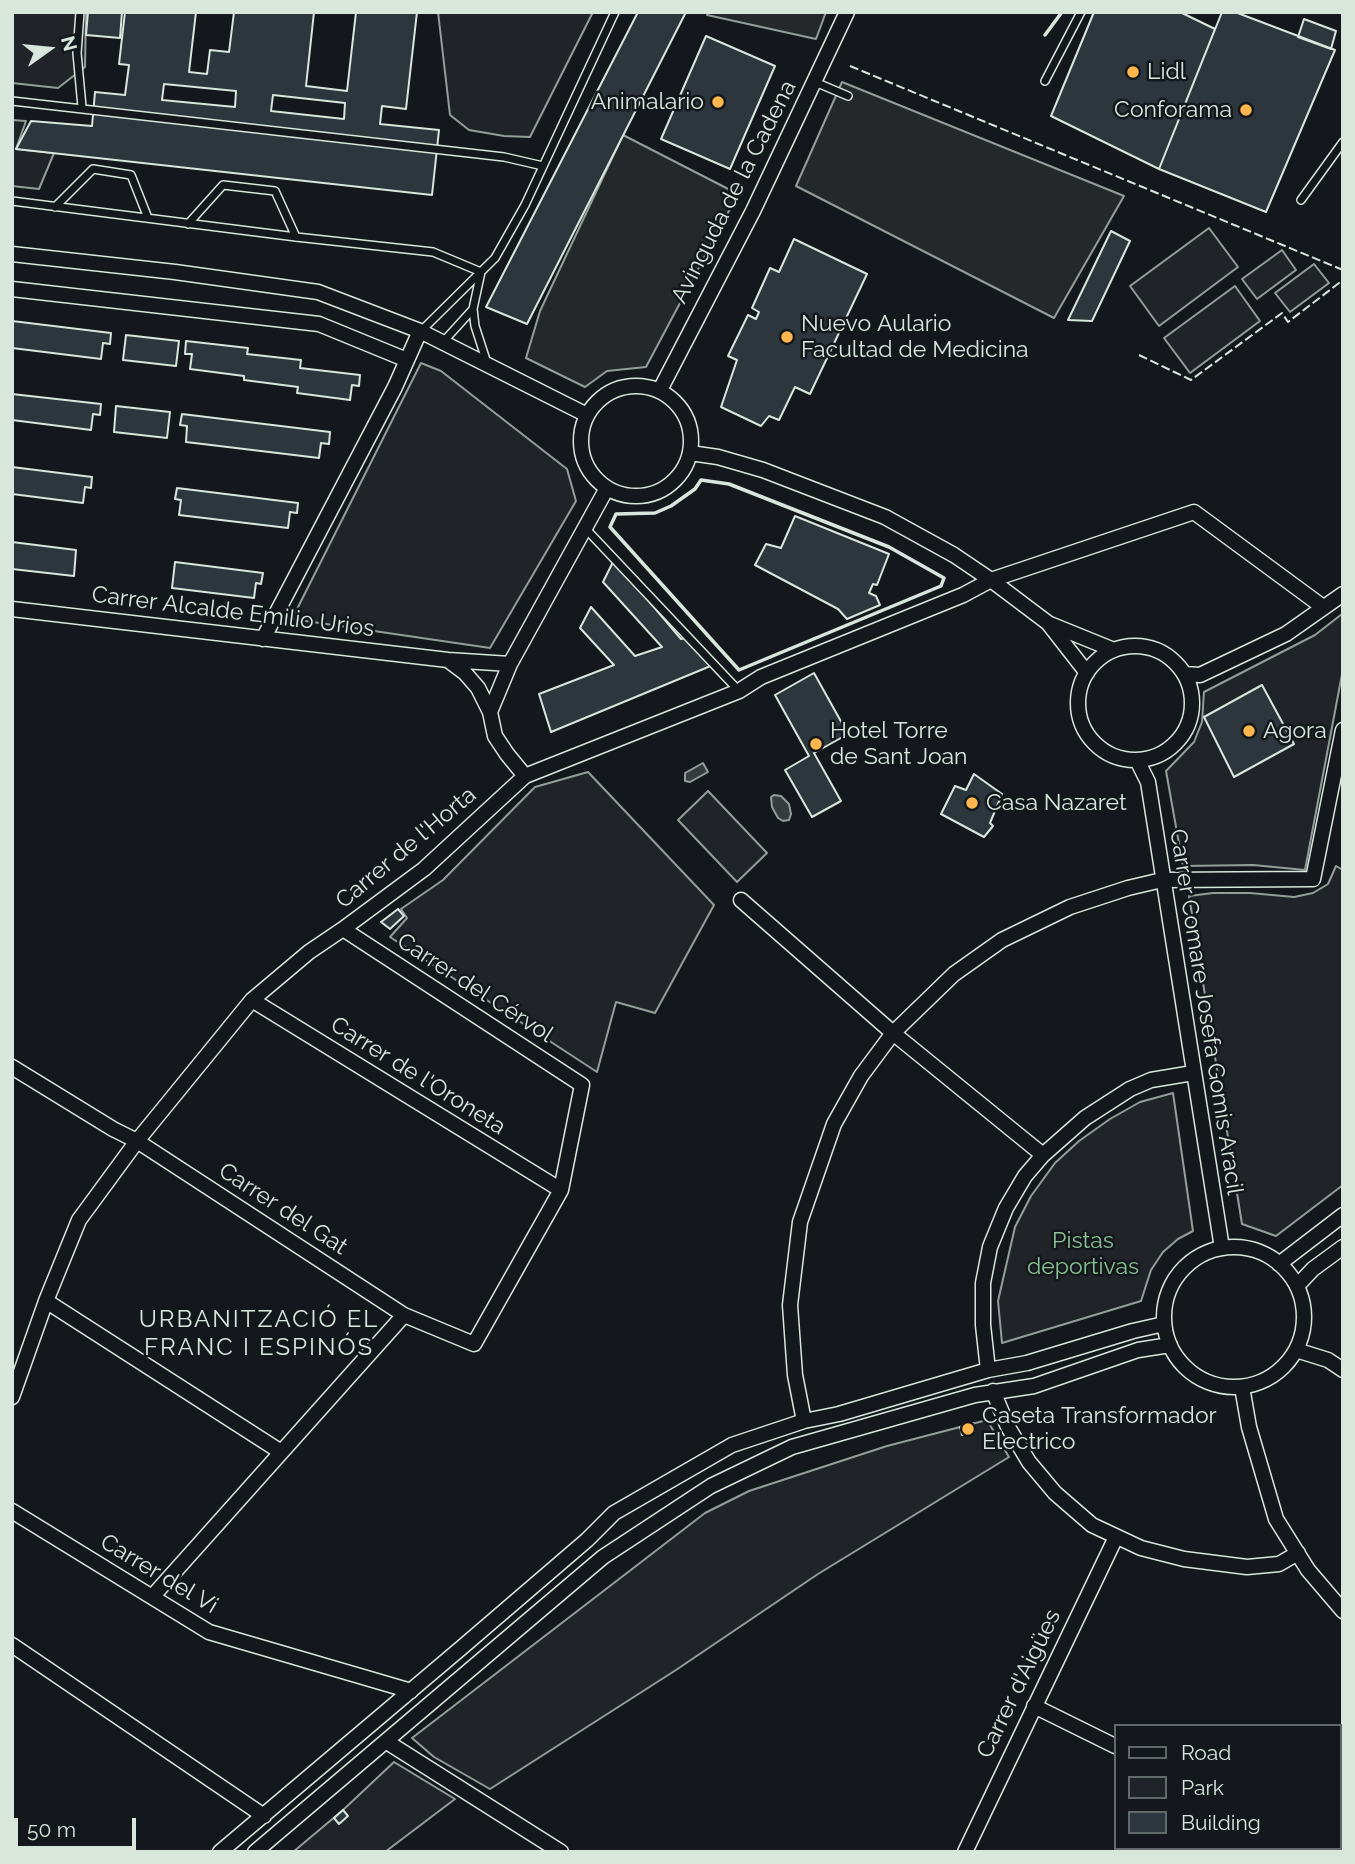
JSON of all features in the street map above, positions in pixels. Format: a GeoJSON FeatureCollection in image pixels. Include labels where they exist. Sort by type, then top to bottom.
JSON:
{"type":"FeatureCollection","features":[{"type":"Feature","properties":{"kind":"street","name":"Avinguda de la Cadena"},"geometry":{"type":"LineString","coordinates":[[660,390],[753,211],[847,12]]}},
{"type":"Feature","properties":{"kind":"street"},"geometry":{"type":"LineString","coordinates":[[12,254],[174,272],[318,292],[420,331],[587,415]]}},
{"type":"Feature","properties":{"kind":"street"},"geometry":{"type":"LineString","coordinates":[[12,289],[319,324],[407,360]]}},
{"type":"Feature","properties":{"kind":"street"},"geometry":{"type":"LineString","coordinates":[[263,639],[420,331]]}},
{"type":"Feature","properties":{"kind":"street"},"geometry":{"type":"LineString","coordinates":[[640,385],[660,390],[681,408],[688,422],[690,453],[683,470],[671,484],[655,493],[624,495],[607,488],[586,465],[581,448],[581,431],[587,415],[596,402],[609,392],[624,386],[640,385]]}},
{"type":"Feature","properties":{"kind":"street"},"geometry":{"type":"LineString","coordinates":[[690,453],[718,457],[763,470],[885,517],[954,555],[1048,623],[1114,650]]}},
{"type":"Feature","properties":{"kind":"street"},"geometry":{"type":"LineString","coordinates":[[490,712],[510,664],[607,488]]}},
{"type":"Feature","properties":{"kind":"street","name":"Carrer de l'Horta"},"geometry":{"type":"LineString","coordinates":[[12,1398],[46,1301],[79,1220],[137,1141],[252,1000],[309,952],[424,869],[526,776],[739,691],[761,677],[963,595],[991,580],[1194,512],[1323,607]]}},
{"type":"Feature","properties":{"kind":"street"},"geometry":{"type":"LineString","coordinates":[[1184,674],[1200,675],[1286,634],[1343,594]]}},
{"type":"Feature","properties":{"kind":"street","name":"Carrer Alcalde Emilio Urios"},"geometry":{"type":"LineString","coordinates":[[12,609],[448,660],[510,664]]}},
{"type":"Feature","properties":{"kind":"street"},"geometry":{"type":"LineString","coordinates":[[1048,623],[1087,673]]}},
{"type":"Feature","properties":{"kind":"street"},"geometry":{"type":"LineString","coordinates":[[1131,646],[1149,647],[1165,654],[1184,674],[1191,689],[1191,713],[1186,730],[1176,743],[1163,753],[1137,760],[1113,755],[1087,734],[1080,718],[1081,684],[1099,659],[1114,650],[1131,646]]}},
{"type":"Feature","properties":{"kind":"street"},"geometry":{"type":"LineString","coordinates":[[448,660],[478,688],[490,712],[495,736],[506,754],[526,776]]}},
{"type":"Feature","properties":{"kind":"street"},"geometry":{"type":"LineString","coordinates":[[1191,689],[1200,675]]}},
{"type":"Feature","properties":{"kind":"street"},"geometry":{"type":"LineString","coordinates":[[804,1421],[794,1368],[790,1305],[800,1222],[834,1124],[862,1076],[893,1032],[954,974],[1008,936],[1070,907],[1162,880],[1313,879],[1343,730]]}},
{"type":"Feature","properties":{"kind":"street","name":"Carrer Comare Josefa Gomis Aracil"},"geometry":{"type":"LineString","coordinates":[[1148,782],[1153,756]]}},
{"type":"Feature","properties":{"kind":"street","name":"Carrer Comare Josefa Gomis Aracil"},"geometry":{"type":"LineString","coordinates":[[1137,760],[1148,782],[1222,1248]]}},
{"type":"Feature","properties":{"kind":"street"},"geometry":{"type":"LineString","coordinates":[[741,900],[893,1032],[1043,1155]]}},
{"type":"Feature","properties":{"kind":"street","name":"Carrer del Cérvol"},"geometry":{"type":"LineString","coordinates":[[343,929],[582,1085],[561,1190]]}},
{"type":"Feature","properties":{"kind":"street","name":"Carrer de l'Oroneta"},"geometry":{"type":"LineString","coordinates":[[252,1000],[561,1190]]}},
{"type":"Feature","properties":{"kind":"street","name":"Carrer del Gat"},"geometry":{"type":"LineString","coordinates":[[12,1067],[137,1141],[404,1315],[474,1344],[561,1190]]}},
{"type":"Feature","properties":{"kind":"street"},"geometry":{"type":"LineString","coordinates":[[988,1370],[983,1325],[983,1283],[990,1247],[1006,1208],[1025,1176],[1043,1155],[1085,1118],[1130,1089],[1151,1080],[1193,1073]]}},
{"type":"Feature","properties":{"kind":"street"},"geometry":{"type":"LineString","coordinates":[[1279,1264],[1343,1214]]}},
{"type":"Feature","properties":{"kind":"street"},"geometry":{"type":"LineString","coordinates":[[1297,1286],[1313,1269],[1343,1247]]}},
{"type":"Feature","properties":{"kind":"street"},"geometry":{"type":"LineString","coordinates":[[1222,1248],[1252,1249],[1279,1264],[1297,1286],[1304,1318],[1296,1350],[1283,1368],[1264,1380],[1242,1387],[1221,1386],[1200,1378],[1182,1364],[1170,1345],[1164,1324],[1167,1298],[1178,1274],[1190,1262],[1205,1253],[1222,1248]]}},
{"type":"Feature","properties":{"kind":"street"},"geometry":{"type":"LineString","coordinates":[[46,1301],[281,1452]]}},
{"type":"Feature","properties":{"kind":"street"},"geometry":{"type":"LineString","coordinates":[[152,1597],[404,1315]]}},
{"type":"Feature","properties":{"kind":"street"},"geometry":{"type":"LineString","coordinates":[[220,1852],[587,1540],[614,1513],[732,1445],[804,1421],[839,1414],[988,1370],[1027,1363],[1164,1324]]}},
{"type":"Feature","properties":{"kind":"street"},"geometry":{"type":"LineString","coordinates":[[255,1852],[603,1557],[711,1486],[782,1450],[993,1391],[1034,1386],[1138,1350],[1170,1345]]}},
{"type":"Feature","properties":{"kind":"street"},"geometry":{"type":"LineString","coordinates":[[1296,1350],[1328,1360],[1343,1370]]}},
{"type":"Feature","properties":{"kind":"street"},"geometry":{"type":"LineString","coordinates":[[1242,1387],[1249,1427],[1276,1519],[1298,1553],[1343,1611]]}},
{"type":"Feature","properties":{"kind":"street"},"geometry":{"type":"LineString","coordinates":[[993,1391],[1008,1427],[1038,1472],[1055,1493],[1090,1524],[1141,1548],[1184,1559],[1247,1567],[1279,1564],[1298,1553]]}},
{"type":"Feature","properties":{"kind":"street","name":"Carrer del Vi"},"geometry":{"type":"LineString","coordinates":[[12,1511],[209,1632],[411,1691]]}},
{"type":"Feature","properties":{"kind":"street","name":"Carrer d'Aigües"},"geometry":{"type":"LineString","coordinates":[[965,1852],[1116,1537]]}},
{"type":"Feature","properties":{"kind":"street"},"geometry":{"type":"LineString","coordinates":[[12,1645],[264,1815]]}},
{"type":"Feature","properties":{"kind":"street"},"geometry":{"type":"LineString","coordinates":[[1034,1706],[1114,1746]]}},
{"type":"Feature","properties":{"kind":"street"},"geometry":{"type":"LineString","coordinates":[[387,1742],[561,1852]]}},
{"type":"Feature","properties":{"kind":"lane"},"geometry":{"type":"LineString","coordinates":[[80,12],[77,53],[82,107]]}},
{"type":"Feature","properties":{"kind":"lane"},"geometry":{"type":"LineString","coordinates":[[420,331],[495,258],[525,205],[615,12]]}},
{"type":"Feature","properties":{"kind":"lane"},"geometry":{"type":"LineString","coordinates":[[1045,81],[1081,12]]}},
{"type":"Feature","properties":{"kind":"lane"},"geometry":{"type":"LineString","coordinates":[[815,82],[848,96]]}},
{"type":"Feature","properties":{"kind":"lane"},"geometry":{"type":"LineString","coordinates":[[12,100],[504,157],[543,166]]}},
{"type":"Feature","properties":{"kind":"lane"},"geometry":{"type":"LineString","coordinates":[[1301,200],[1343,142]]}},
{"type":"Feature","properties":{"kind":"lane"},"geometry":{"type":"LineString","coordinates":[[55,207],[93,169],[131,175],[148,218]]}},
{"type":"Feature","properties":{"kind":"lane"},"geometry":{"type":"LineString","coordinates":[[188,224],[223,185],[275,191],[296,237]]}},
{"type":"Feature","properties":{"kind":"lane"},"geometry":{"type":"LineString","coordinates":[[12,201],[433,252],[481,272]]}},
{"type":"Feature","properties":{"kind":"lane"},"geometry":{"type":"LineString","coordinates":[[481,272],[473,309],[475,326],[487,365]]}},
{"type":"Feature","properties":{"kind":"lane"},"geometry":{"type":"LineString","coordinates":[[442,342],[473,309]]}},
{"type":"Feature","properties":{"kind":"lane"},"geometry":{"type":"LineString","coordinates":[[584,527],[739,691]]}},
{"type":"Feature","properties":{"kind":"green space"},"geometry":{"type":"Polygon","coordinates":[[[12,12],[86,12],[85,67],[58,88],[12,83],[12,12]]]}},
{"type":"Feature","properties":{"kind":"green space"},"geometry":{"type":"Polygon","coordinates":[[[438,12],[593,12],[530,137],[469,130],[450,115],[438,12]]]}},
{"type":"Feature","properties":{"kind":"green space"},"geometry":{"type":"Polygon","coordinates":[[[12,120],[26,121],[16,149],[54,153],[39,189],[12,186],[12,120]]]}},
{"type":"Feature","properties":{"kind":"green space"},"geometry":{"type":"Polygon","coordinates":[[[1209,228],[1238,267],[1159,326],[1130,286],[1209,228]]]}},
{"type":"Feature","properties":{"kind":"green space"},"geometry":{"type":"Polygon","coordinates":[[[1282,250],[1296,270],[1257,299],[1242,279],[1282,250]]]}},
{"type":"Feature","properties":{"kind":"green space"},"geometry":{"type":"Polygon","coordinates":[[[1314,264],[1329,283],[1290,312],[1275,293],[1314,264]]]}},
{"type":"Feature","properties":{"kind":"green space"},"geometry":{"type":"Polygon","coordinates":[[[1235,286],[1260,321],[1190,373],[1164,338],[1235,286]]]}},
{"type":"Feature","properties":{"kind":"green space"},"geometry":{"type":"Polygon","coordinates":[[[421,363],[441,371],[567,469],[576,501],[490,648],[292,619],[421,363]]]}},
{"type":"Feature","properties":{"kind":"green space"},"geometry":{"type":"Polygon","coordinates":[[[1342,614],[1343,669],[1305,870],[1253,865],[1183,866],[1166,771],[1194,742],[1202,722],[1204,692],[1315,635],[1342,614]]]}},
{"type":"Feature","properties":{"kind":"green space"},"geometry":{"type":"Polygon","coordinates":[[[588,772],[714,905],[655,1013],[616,1002],[597,1072],[390,937],[407,918],[401,909],[443,880],[535,787],[588,772]]]}},
{"type":"Feature","properties":{"kind":"green space"},"geometry":{"type":"Polygon","coordinates":[[[708,791],[767,853],[737,882],[678,820],[708,791]]]}},
{"type":"Feature","properties":{"kind":"green space"},"geometry":{"type":"Polygon","coordinates":[[[1336,866],[1343,870],[1343,1185],[1276,1236],[1242,1224],[1189,896],[1250,893],[1294,897],[1313,893],[1328,884],[1336,866]]]}},
{"type":"Feature","properties":{"kind":"green space","name":"Pistas deportivas"},"geometry":{"type":"Polygon","coordinates":[[[1173,1093],[1193,1231],[1163,1252],[1151,1270],[1141,1301],[1002,1343],[998,1301],[1015,1227],[1031,1196],[1055,1163],[1079,1141],[1140,1102],[1173,1093]]]}},
{"type":"Feature","properties":{"kind":"green space"},"geometry":{"type":"Polygon","coordinates":[[[987,1420],[1009,1457],[818,1574],[676,1670],[490,1789],[434,1757],[412,1738],[705,1513],[749,1491],[887,1446],[987,1420]]]}},
{"type":"Feature","properties":{"kind":"green space"},"geometry":{"type":"Polygon","coordinates":[[[394,1762],[455,1799],[385,1852],[293,1852],[343,1810],[394,1762]]]}},
{"type":"Feature","properties":{"kind":"shaded area"},"geometry":{"type":"Polygon","coordinates":[[[709,12],[826,12],[816,39],[707,15],[709,12]]]}},
{"type":"Feature","properties":{"kind":"shaded area"},"geometry":{"type":"Polygon","coordinates":[[[842,82],[1124,196],[1054,318],[796,186],[842,82]]]}},
{"type":"Feature","properties":{"kind":"shaded area"},"geometry":{"type":"Polygon","coordinates":[[[623,135],[738,194],[646,367],[607,371],[585,387],[526,358],[540,311],[623,135]]]}},
{"type":"Feature","properties":{"kind":"shaded area"},"geometry":{"type":"Polygon","coordinates":[[[703,763],[708,772],[690,782],[685,781],[685,773],[703,763]]]}},
{"type":"Feature","properties":{"kind":"shaded area"},"geometry":{"type":"Polygon","coordinates":[[[781,796],[789,804],[789,820],[778,818],[772,807],[771,797],[781,796]]]}},
{"type":"Feature","properties":{"kind":"building"},"geometry":{"type":"Polygon","coordinates":[[[88,12],[122,12],[120,38],[86,35],[88,12]]]}},
{"type":"Feature","properties":{"kind":"building"},"geometry":{"type":"Polygon","coordinates":[[[125,12],[196,12],[189,72],[207,74],[210,50],[229,52],[234,12],[314,12],[306,86],[347,91],[356,12],[417,12],[406,109],[382,106],[380,124],[439,130],[432,195],[16,149],[31,121],[92,126],[95,92],[125,95],[129,65],[119,64],[125,12]],[[164,84],[162,100],[235,107],[236,91],[164,84]],[[273,95],[271,111],[344,119],[345,103],[273,95]]]}},
{"type":"Feature","properties":{"kind":"building"},"geometry":{"type":"Polygon","coordinates":[[[638,12],[686,12],[527,324],[486,307],[638,12]]]}},
{"type":"Feature","properties":{"kind":"building","name":"Lidl"},"geometry":{"type":"Polygon","coordinates":[[[1094,12],[1180,12],[1215,29],[1159,169],[1051,116],[1094,12]]]}},
{"type":"Feature","properties":{"kind":"building","name":"Conforama"},"geometry":{"type":"Polygon","coordinates":[[[1222,12],[1235,12],[1335,50],[1266,212],[1159,169],[1222,12]]]}},
{"type":"Feature","properties":{"kind":"building"},"geometry":{"type":"Polygon","coordinates":[[[1304,19],[1336,31],[1331,49],[1298,37],[1304,19]]]}},
{"type":"Feature","properties":{"kind":"building","name":"Animalario"},"geometry":{"type":"Polygon","coordinates":[[[706,36],[775,66],[730,169],[661,139],[706,36]]]}},
{"type":"Feature","properties":{"kind":"building"},"geometry":{"type":"Polygon","coordinates":[[[1111,231],[1130,241],[1092,321],[1068,320],[1111,231]]]}},
{"type":"Feature","properties":{"kind":"building","name":"Nuevo Aulario Facultad de Medicina"},"geometry":{"type":"Polygon","coordinates":[[[794,239],[867,274],[810,394],[795,387],[779,420],[769,416],[761,426],[721,407],[737,360],[728,356],[748,315],[756,319],[759,312],[752,308],[770,268],[779,272],[794,239]]]}},
{"type":"Feature","properties":{"kind":"building"},"geometry":{"type":"Polygon","coordinates":[[[12,321],[111,333],[110,344],[103,343],[101,359],[12,348],[12,321]]]}},
{"type":"Feature","properties":{"kind":"building"},"geometry":{"type":"Polygon","coordinates":[[[126,335],[179,341],[176,366],[123,360],[126,335]]]}},
{"type":"Feature","properties":{"kind":"building"},"geometry":{"type":"Polygon","coordinates":[[[186,341],[248,348],[247,354],[301,360],[300,368],[360,375],[359,386],[352,385],[350,400],[297,393],[298,387],[244,380],[244,376],[190,369],[192,354],[185,354],[186,341]]]}},
{"type":"Feature","properties":{"kind":"building"},"geometry":{"type":"Polygon","coordinates":[[[12,394],[101,404],[100,415],[93,414],[91,430],[12,420],[12,394]]]}},
{"type":"Feature","properties":{"kind":"building"},"geometry":{"type":"Polygon","coordinates":[[[116,406],[170,412],[167,438],[114,432],[116,406]]]}},
{"type":"Feature","properties":{"kind":"building"},"geometry":{"type":"Polygon","coordinates":[[[182,414],[330,432],[329,444],[321,443],[319,458],[186,442],[187,426],[180,425],[182,414]]]}},
{"type":"Feature","properties":{"kind":"building"},"geometry":{"type":"Polygon","coordinates":[[[12,467],[92,477],[91,488],[85,487],[83,503],[12,494],[12,467]]]}},
{"type":"Feature","properties":{"kind":"building"},"geometry":{"type":"Polygon","coordinates":[[[177,488],[298,503],[297,513],[290,512],[288,528],[179,515],[181,500],[175,499],[177,488]]]}},
{"type":"Feature","properties":{"kind":"building"},"geometry":{"type":"Polygon","coordinates":[[[795,516],[889,554],[877,585],[873,584],[869,593],[876,596],[880,605],[847,619],[838,609],[755,565],[766,544],[781,548],[795,516]]]}},
{"type":"Feature","properties":{"kind":"building"},"geometry":{"type":"Polygon","coordinates":[[[12,542],[76,550],[74,576],[12,569],[12,542]]]}},
{"type":"Feature","properties":{"kind":"building"},"geometry":{"type":"Polygon","coordinates":[[[614,560],[681,639],[686,638],[713,665],[551,732],[539,694],[614,665],[580,628],[591,607],[635,656],[662,647],[603,582],[614,560]]]}},
{"type":"Feature","properties":{"kind":"building"},"geometry":{"type":"Polygon","coordinates":[[[175,562],[263,573],[261,584],[256,583],[254,598],[172,588],[175,562]]]}},
{"type":"Feature","properties":{"kind":"building","name":"Hotel Torre de Sant Joan"},"geometry":{"type":"Polygon","coordinates":[[[814,673],[848,734],[814,753],[841,801],[812,817],[785,770],[809,756],[775,695],[814,673]]]}},
{"type":"Feature","properties":{"kind":"building","name":"Agora"},"geometry":{"type":"Polygon","coordinates":[[[1262,685],[1294,744],[1234,777],[1204,717],[1262,685]]]}},
{"type":"Feature","properties":{"kind":"building","name":"Casa Nazaret"},"geometry":{"type":"Polygon","coordinates":[[[974,774],[1002,794],[990,823],[993,826],[984,837],[941,814],[955,786],[966,790],[974,774]]]}},
{"type":"Feature","properties":{"kind":"building"},"geometry":{"type":"Polygon","coordinates":[[[398,909],[404,916],[390,929],[381,922],[398,909]]]}},
{"type":"Feature","properties":{"kind":"building","name":"Caseta Transformador Electrico"},"geometry":{"type":"Polygon","coordinates":[[[973,1423],[975,1431],[962,1435],[960,1427],[973,1423]]]}},
{"type":"Feature","properties":{"kind":"building"},"geometry":{"type":"Polygon","coordinates":[[[343,1810],[348,1816],[339,1824],[334,1818],[343,1810]]]}},
{"type":"Feature","properties":{"kind":"fence"},"geometry":{"type":"LineString","coordinates":[[850,66],[1343,270]]}},
{"type":"Feature","properties":{"kind":"fence"},"geometry":{"type":"LineString","coordinates":[[1139,355],[1191,380],[1282,313],[1288,322],[1343,280]]}},
{"type":"Feature","properties":{"kind":"wall"},"geometry":{"type":"LineString","coordinates":[[1045,35],[1062,12]]}},
{"type":"Feature","properties":{"kind":"wall"},"geometry":{"type":"LineString","coordinates":[[701,480],[729,484],[889,547],[944,578],[941,586],[739,670],[610,527],[616,514],[655,513],[671,506],[695,489],[701,480]]}},
{"type":"Feature","properties":{"kind":"place","name":"Lidl"},"geometry":{"type":"Point","coordinates":[1133,72]}},
{"type":"Feature","properties":{"kind":"place","name":"Animalario"},"geometry":{"type":"Point","coordinates":[718,102]}},
{"type":"Feature","properties":{"kind":"place","name":"Conforama"},"geometry":{"type":"Point","coordinates":[1246,110]}},
{"type":"Feature","properties":{"kind":"place","name":"Nuevo Aulario Facultad de Medicina"},"geometry":{"type":"Point","coordinates":[787,337]}},
{"type":"Feature","properties":{"kind":"place","name":"Agora"},"geometry":{"type":"Point","coordinates":[1249,731]}},
{"type":"Feature","properties":{"kind":"place","name":"Hotel Torre de Sant Joan"},"geometry":{"type":"Point","coordinates":[816,744]}},
{"type":"Feature","properties":{"kind":"place","name":"Casa Nazaret"},"geometry":{"type":"Point","coordinates":[972,803]}},
{"type":"Feature","properties":{"kind":"place","name":"Caseta Transformador Electrico"},"geometry":{"type":"Point","coordinates":[968,1429]}},
{"type":"Feature","properties":{"kind":"district","name":"URBANITZACIÓ EL FRANC I ESPINÓS"},"geometry":{"type":"Point","coordinates":[259,1334]}}]}
